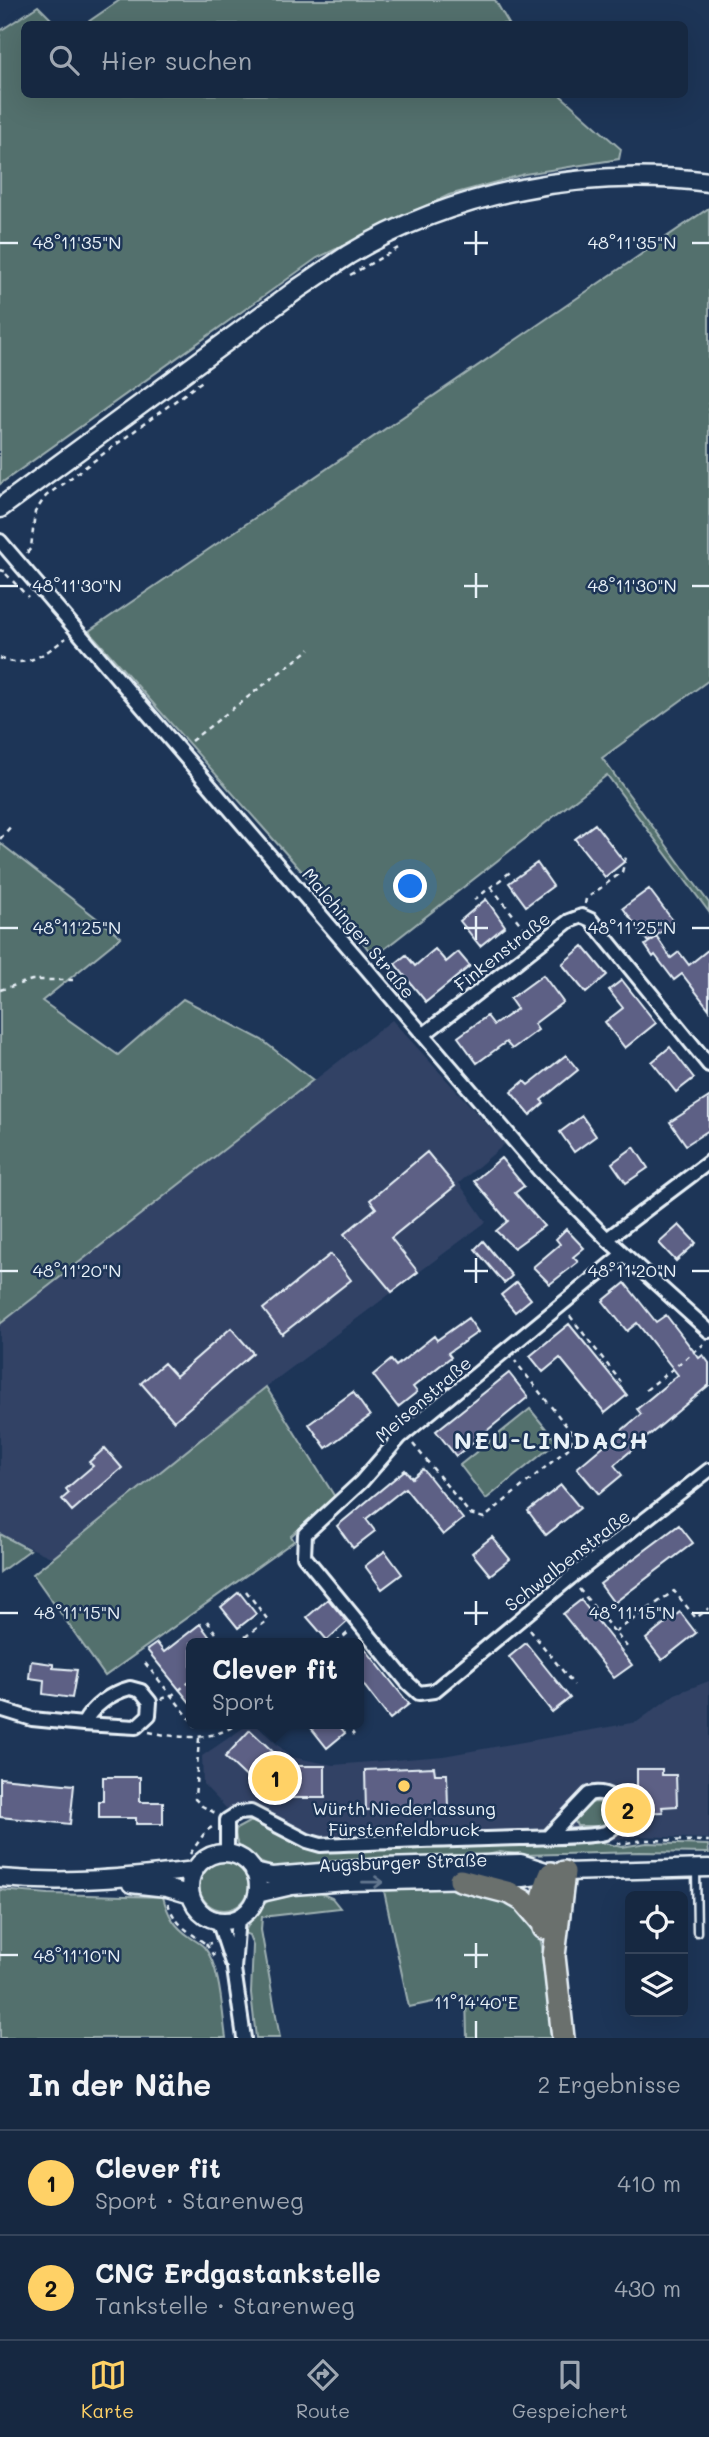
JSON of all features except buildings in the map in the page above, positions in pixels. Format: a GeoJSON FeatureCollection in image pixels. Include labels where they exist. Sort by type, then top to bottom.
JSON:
{"type":"FeatureCollection","features":[{"type":"Feature","properties":{"kind":"highway"},"geometry":{"type":"LineString","coordinates":[[542,1922],[544,1887],[558,1872]]}},
{"type":"Feature","properties":{"kind":"highway"},"geometry":{"type":"LineString","coordinates":[[558,1872],[554,1956],[565,2035]]}},
{"type":"Feature","properties":{"kind":"highway"},"geometry":{"type":"LineString","coordinates":[[460,1880],[510,1893],[524,1901],[542,1922],[554,1956]]}},
{"type":"Feature","properties":{"kind":"main road"},"geometry":{"type":"LineString","coordinates":[[0,508],[299,288],[349,255],[401,229],[496,194],[567,181],[674,177],[709,182]]}},
{"type":"Feature","properties":{"kind":"street","name":"Malchinger Straße"},"geometry":{"type":"LineString","coordinates":[[0,541],[540,1171],[607,1239],[709,1331]]}},
{"type":"Feature","properties":{"kind":"street","name":"Finkenstraße"},"geometry":{"type":"LineString","coordinates":[[423,1035],[569,920],[582,916]]}},
{"type":"Feature","properties":{"kind":"street"},"geometry":{"type":"LineString","coordinates":[[582,916],[591,920],[709,1065]]}},
{"type":"Feature","properties":{"kind":"street"},"geometry":{"type":"LineString","coordinates":[[607,1239],[709,1162]]}},
{"type":"Feature","properties":{"kind":"street","name":"Meisenstraße"},"geometry":{"type":"LineString","coordinates":[[359,1623],[304,1556],[305,1534],[361,1482],[405,1433],[623,1254]]}},
{"type":"Feature","properties":{"kind":"street","name":"Schwalbenstraße"},"geometry":{"type":"LineString","coordinates":[[359,1623],[419,1693],[434,1691],[570,1578],[709,1470]]}},
{"type":"Feature","properties":{"kind":"street"},"geometry":{"type":"LineString","coordinates":[[0,1709],[32,1718],[83,1724],[136,1727],[149,1715],[150,1702],[141,1691],[130,1688],[117,1691],[95,1707],[83,1724]]}},
{"type":"Feature","properties":{"kind":"street"},"geometry":{"type":"LineString","coordinates":[[227,1854],[227,1823],[238,1813],[251,1812],[307,1841],[321,1844],[548,1837],[607,1832],[619,1820],[619,1805],[610,1794],[596,1792],[584,1798],[548,1837]]}},
{"type":"Feature","properties":{"kind":"street"},"geometry":{"type":"LineString","coordinates":[[227,1854],[243,1860],[254,1872],[257,1894],[250,1908],[238,1917],[218,1920],[198,1909],[191,1895],[191,1878],[199,1864],[212,1855],[227,1854]]}},
{"type":"Feature","properties":{"kind":"street","name":"Augsburger Straße"},"geometry":{"type":"LineString","coordinates":[[254,1872],[272,1876],[383,1867],[521,1863],[558,1872]]}},
{"type":"Feature","properties":{"kind":"street","name":"Augsburger Straße"},"geometry":{"type":"LineString","coordinates":[[257,1894],[292,1886],[523,1878],[558,1872],[702,1868]]}},
{"type":"Feature","properties":{"kind":"street"},"geometry":{"type":"LineString","coordinates":[[0,1878],[35,1881],[167,1880],[195,1870]]}},
{"type":"Feature","properties":{"kind":"street"},"geometry":{"type":"LineString","coordinates":[[167,1880],[191,1895]]}},
{"type":"Feature","properties":{"kind":"street"},"geometry":{"type":"LineString","coordinates":[[234,1969],[238,1917]]}},
{"type":"Feature","properties":{"kind":"street"},"geometry":{"type":"LineString","coordinates":[[218,1920],[234,1969],[244,2038]]}},
{"type":"Feature","properties":{"kind":"lane"},"geometry":{"type":"LineString","coordinates":[[697,1931],[702,1868]]}},
{"type":"Feature","properties":{"kind":"path"},"geometry":{"type":"LineString","coordinates":[[350,275],[411,242]]}},
{"type":"Feature","properties":{"kind":"path"},"geometry":{"type":"LineString","coordinates":[[0,570],[5,573],[31,548],[35,512],[46,496],[205,379]]}},
{"type":"Feature","properties":{"kind":"path"},"geometry":{"type":"LineString","coordinates":[[0,658],[17,662],[33,661],[67,637]]}},
{"type":"Feature","properties":{"kind":"path"},"geometry":{"type":"LineString","coordinates":[[181,749],[310,649]]}},
{"type":"Feature","properties":{"kind":"path"},"geometry":{"type":"LineString","coordinates":[[0,839],[12,825]]}},
{"type":"Feature","properties":{"kind":"path"},"geometry":{"type":"LineString","coordinates":[[582,916],[586,899],[622,873],[626,857]]}},
{"type":"Feature","properties":{"kind":"path"},"geometry":{"type":"LineString","coordinates":[[474,900],[513,870]]}},
{"type":"Feature","properties":{"kind":"path"},"geometry":{"type":"LineString","coordinates":[[491,887],[537,946]]}},
{"type":"Feature","properties":{"kind":"path"},"geometry":{"type":"LineString","coordinates":[[0,990],[32,980],[73,980]]}},
{"type":"Feature","properties":{"kind":"path"},"geometry":{"type":"LineString","coordinates":[[562,1306],[621,1382]]}},
{"type":"Feature","properties":{"kind":"path"},"geometry":{"type":"LineString","coordinates":[[646,1390],[708,1341]]}},
{"type":"Feature","properties":{"kind":"path"},"geometry":{"type":"LineString","coordinates":[[405,1433],[470,1514],[484,1518],[571,1446],[572,1433],[507,1350]]}},
{"type":"Feature","properties":{"kind":"path"},"geometry":{"type":"LineString","coordinates":[[570,1578],[628,1648]]}},
{"type":"Feature","properties":{"kind":"path"},"geometry":{"type":"LineString","coordinates":[[244,1638],[268,1620],[246,1591]]}},
{"type":"Feature","properties":{"kind":"path"},"geometry":{"type":"LineString","coordinates":[[615,1632],[674,1591],[696,1618],[709,1608]]}},
{"type":"Feature","properties":{"kind":"path"},"geometry":{"type":"LineString","coordinates":[[521,1619],[574,1685]]}},
{"type":"Feature","properties":{"kind":"path"},"geometry":{"type":"LineString","coordinates":[[207,1621],[219,1638]]}},
{"type":"Feature","properties":{"kind":"path"},"geometry":{"type":"LineString","coordinates":[[342,1638],[359,1623]]}},
{"type":"Feature","properties":{"kind":"path"},"geometry":{"type":"LineString","coordinates":[[145,1662],[186,1714]]}},
{"type":"Feature","properties":{"kind":"path"},"geometry":{"type":"LineString","coordinates":[[150,1702],[171,1696],[186,1685]]}},
{"type":"Feature","properties":{"kind":"path"},"geometry":{"type":"LineString","coordinates":[[136,1727],[151,1732],[199,1738],[229,1729]]}},
{"type":"Feature","properties":{"kind":"path"},"geometry":{"type":"LineString","coordinates":[[350,1729],[354,1735]]}},
{"type":"Feature","properties":{"kind":"path"},"geometry":{"type":"LineString","coordinates":[[199,1738],[195,1799],[227,1823]]}},
{"type":"Feature","properties":{"kind":"path"},"geometry":{"type":"LineString","coordinates":[[224,1940],[206,1944],[181,1926],[171,1913],[167,1880],[168,1864],[182,1860],[191,1853],[206,1831],[227,1823]]}},
{"type":"Feature","properties":{"kind":"path"},"geometry":{"type":"LineString","coordinates":[[607,1832],[620,1844],[644,1840],[709,1842]]}},
{"type":"Feature","properties":{"kind":"shaded area"},"geometry":{"type":"Polygon","coordinates":[[[392,1020],[505,1144],[459,1183],[486,1222],[266,1387],[53,1558],[0,1534],[0,1324],[392,1020]]]}},
{"type":"Feature","properties":{"kind":"shaded area"},"geometry":{"type":"Polygon","coordinates":[[[709,1681],[709,1839],[640,1836],[600,1842],[317,1848],[226,1808],[203,1784],[202,1756],[242,1729],[260,1729],[291,1757],[333,1765],[443,1756],[637,1722],[675,1694],[709,1681]]]}},
{"type":"Feature","properties":{"kind":"green space"},"geometry":{"type":"Polygon","coordinates":[[[120,0],[495,0],[507,21],[89,21],[120,0]]]}},
{"type":"Feature","properties":{"kind":"green space"},"geometry":{"type":"Polygon","coordinates":[[[38,6],[53,21],[21,21],[21,98],[563,98],[621,149],[619,159],[525,174],[449,195],[317,258],[0,484],[0,31],[38,6]]]}},
{"type":"Feature","properties":{"kind":"green space"},"geometry":{"type":"Polygon","coordinates":[[[709,208],[709,680],[602,758],[709,903],[709,912],[607,775],[374,957],[351,927],[89,631],[709,208]]]}},
{"type":"Feature","properties":{"kind":"green space"},"geometry":{"type":"Polygon","coordinates":[[[0,843],[121,937],[42,1001],[118,1055],[183,999],[262,1040],[313,1080],[0,1324],[0,843]]]}},
{"type":"Feature","properties":{"kind":"green space"},"geometry":{"type":"Polygon","coordinates":[[[266,1387],[335,1497],[291,1536],[294,1541],[105,1676],[33,1574],[266,1387]]]}},
{"type":"Feature","properties":{"kind":"green space"},"geometry":{"type":"Polygon","coordinates":[[[530,1409],[557,1442],[486,1499],[460,1465],[530,1409]]]}},
{"type":"Feature","properties":{"kind":"green space"},"geometry":{"type":"Polygon","coordinates":[[[0,1534],[30,1550],[0,1572],[0,1534]]]}},
{"type":"Feature","properties":{"kind":"green space"},"geometry":{"type":"Polygon","coordinates":[[[590,1803],[602,1803],[609,1813],[605,1824],[577,1826],[574,1819],[590,1803]]]}},
{"type":"Feature","properties":{"kind":"green space"},"geometry":{"type":"Polygon","coordinates":[[[259,1821],[294,1840],[484,1845],[600,1842],[621,1847],[647,1843],[708,1845],[709,1853],[522,1855],[500,1852],[281,1868],[249,1856],[238,1844],[236,1829],[249,1822],[259,1821]]]}},
{"type":"Feature","properties":{"kind":"green space"},"geometry":{"type":"Polygon","coordinates":[[[224,1860],[242,1867],[249,1885],[242,1903],[224,1910],[206,1903],[199,1885],[206,1867],[224,1860]]]}},
{"type":"Feature","properties":{"kind":"green space"},"geometry":{"type":"Polygon","coordinates":[[[439,1888],[491,1893],[512,1900],[537,1926],[546,1964],[554,2038],[467,2038],[466,1995],[409,2007],[384,1891],[439,1888]]]}},
{"type":"Feature","properties":{"kind":"green space"},"geometry":{"type":"Polygon","coordinates":[[[0,1890],[163,1897],[176,1924],[204,1947],[210,1956],[222,2003],[226,2038],[0,2038],[0,1890]]]}},
{"type":"Feature","properties":{"kind":"green space"},"geometry":{"type":"Polygon","coordinates":[[[320,1893],[332,1898],[340,1908],[262,1917],[261,1930],[280,2038],[256,2038],[251,1993],[253,1946],[249,1935],[244,1933],[266,1902],[282,1895],[320,1893]]]}},
{"type":"Feature","properties":{"kind":"place","name":"Clever fit"},"geometry":{"type":"Point","coordinates":[275,1778]}},
{"type":"Feature","properties":{"kind":"place","name":"Würth Niederlassung Fürstenfeldbruck"},"geometry":{"type":"Point","coordinates":[404,1786]}},
{"type":"Feature","properties":{"kind":"place","name":"CNG Erdgastankstelle"},"geometry":{"type":"Point","coordinates":[628,1810]}},
{"type":"Feature","properties":{"kind":"district","name":"NEU-LINDACH"},"geometry":{"type":"Point","coordinates":[552,1439]}}]}
